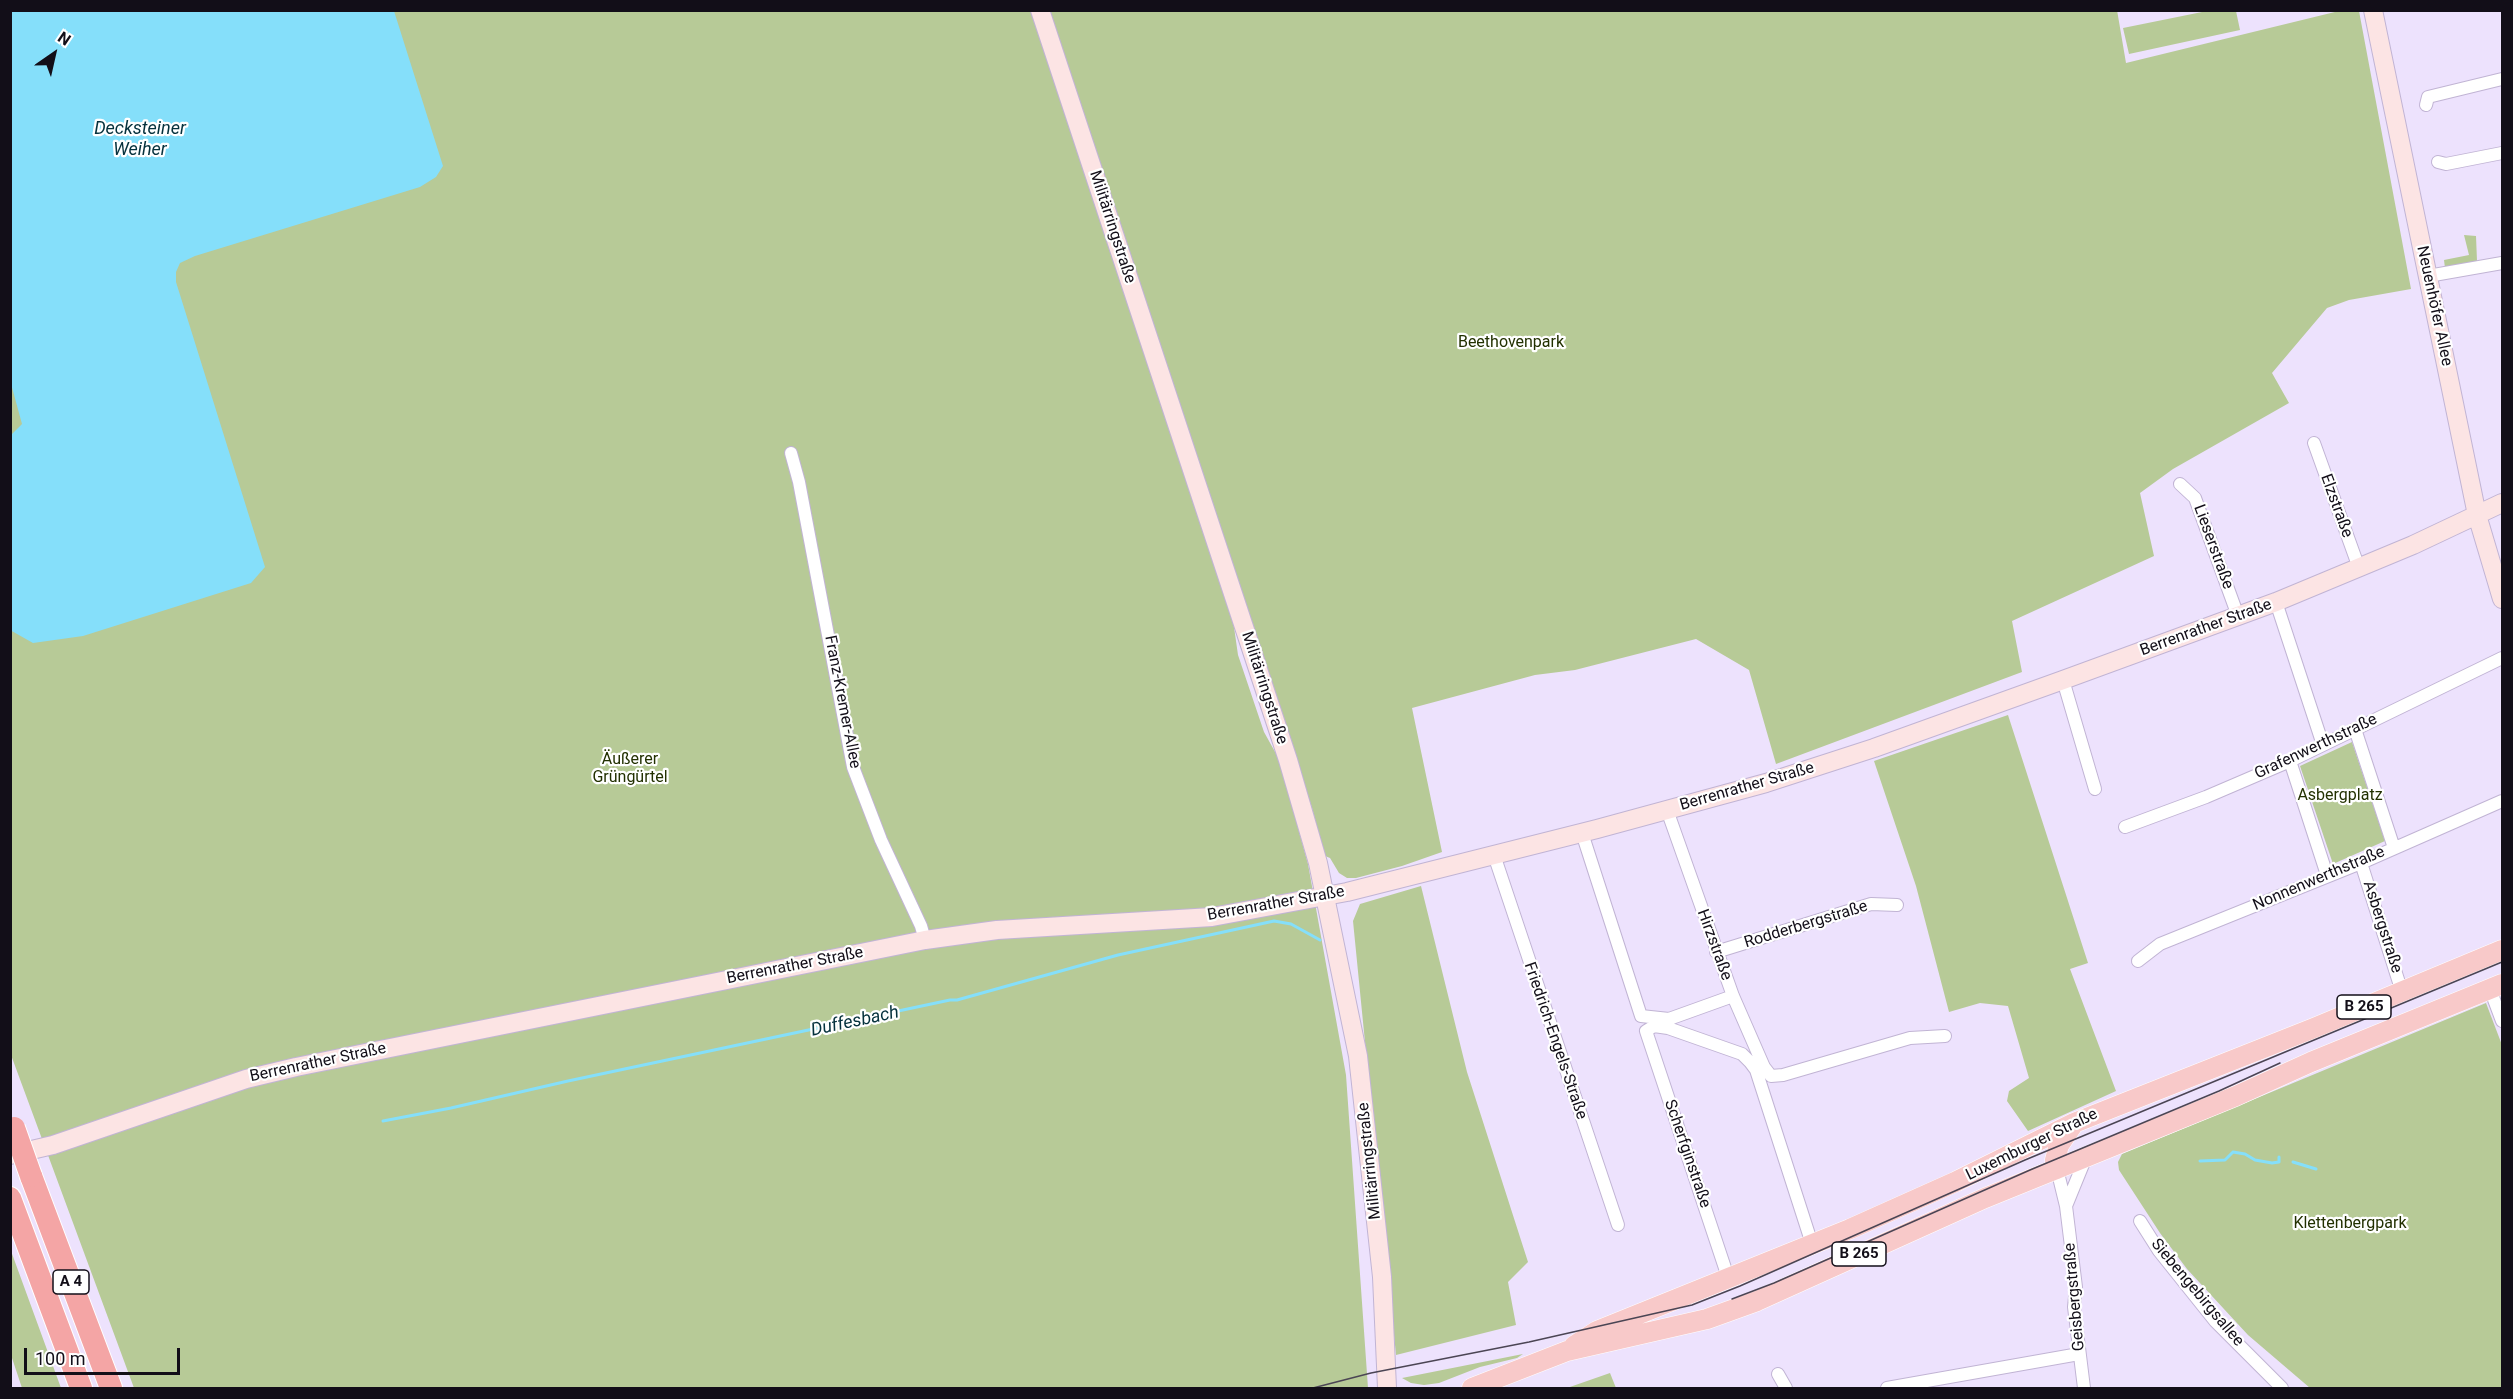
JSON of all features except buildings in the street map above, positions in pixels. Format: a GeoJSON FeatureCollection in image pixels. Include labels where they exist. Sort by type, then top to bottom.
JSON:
{"type":"FeatureCollection","features":[{"type":"Feature","properties":{"kind":"highway","name":"A 4"},"geometry":{"type":"LineString","coordinates":[[12,1123],[111,1389]]}},
{"type":"Feature","properties":{"kind":"highway","name":"A 4"},"geometry":{"type":"LineString","coordinates":[[10,1198],[81,1389]]}},
{"type":"Feature","properties":{"kind":"main road","name":"Luxemburger Straße"},"geometry":{"type":"LineString","coordinates":[[1567,1351],[1598,1331],[1812,1244],[1973,1174],[2074,1122],[2502,950]]}},
{"type":"Feature","properties":{"kind":"main road","name":"Luxemburger Straße"},"geometry":{"type":"LineString","coordinates":[[1472,1389],[1567,1351],[1707,1319],[1757,1301],[2056,1164],[2086,1157],[2496,986]]}},
{"type":"Feature","properties":{"kind":"main road"},"geometry":{"type":"LineString","coordinates":[[2056,1164],[2061,1142],[2074,1122]]}},
{"type":"Feature","properties":{"kind":"main road"},"geometry":{"type":"LineString","coordinates":[[2027,1147],[2040,1148],[2056,1164]]}},
{"type":"Feature","properties":{"kind":"main road"},"geometry":{"type":"LineString","coordinates":[[1757,1301],[1743,1294],[1740,1286],[1742,1280],[1761,1263]]}},
{"type":"Feature","properties":{"kind":"street","name":"Militärringstraße"},"geometry":{"type":"LineString","coordinates":[[1040,10],[1288,760],[1326,896],[1355,1037],[1366,1113],[1392,1386]]}},
{"type":"Feature","properties":{"kind":"street","name":"Neuenhöfer Allee"},"geometry":{"type":"LineString","coordinates":[[2376,11],[2477,515],[2502,599]]}},
{"type":"Feature","properties":{"kind":"street"},"geometry":{"type":"LineString","coordinates":[[2426,105],[2428,97],[2502,80]]}},
{"type":"Feature","properties":{"kind":"street"},"geometry":{"type":"LineString","coordinates":[[2438,162],[2446,164],[2502,153]]}},
{"type":"Feature","properties":{"kind":"street"},"geometry":{"type":"LineString","coordinates":[[2428,276],[2502,263]]}},
{"type":"Feature","properties":{"kind":"street","name":"Elzstraße"},"geometry":{"type":"LineString","coordinates":[[2314,443],[2359,568]]}},
{"type":"Feature","properties":{"kind":"street","name":"Franz-Kremer-Allee"},"geometry":{"type":"LineString","coordinates":[[791,453],[800,482],[853,767],[881,840],[921,926],[925,940]]}},
{"type":"Feature","properties":{"kind":"street","name":"Lieserstraße"},"geometry":{"type":"LineString","coordinates":[[2180,484],[2194,498],[2238,616]]}},
{"type":"Feature","properties":{"kind":"street","name":"Berrenrather Straße"},"geometry":{"type":"LineString","coordinates":[[10,1155],[53,1144],[246,1079],[296,1066],[925,940],[997,930],[1212,916],[1326,896],[1582,833],[1785,777],[2064,680],[2276,602],[2359,568],[2502,503]]}},
{"type":"Feature","properties":{"kind":"street"},"geometry":{"type":"LineString","coordinates":[[2276,602],[2323,745]]}},
{"type":"Feature","properties":{"kind":"street","name":"Grafenwerthstraße"},"geometry":{"type":"LineString","coordinates":[[2125,827],[2206,797],[2290,761],[2502,658]]}},
{"type":"Feature","properties":{"kind":"street"},"geometry":{"type":"LineString","coordinates":[[2064,680],[2095,789]]}},
{"type":"Feature","properties":{"kind":"street"},"geometry":{"type":"LineString","coordinates":[[2355,729],[2394,848]]}},
{"type":"Feature","properties":{"kind":"street"},"geometry":{"type":"LineString","coordinates":[[2290,761],[2327,875]]}},
{"type":"Feature","properties":{"kind":"street","name":"Nonnenwerthstraße"},"geometry":{"type":"LineString","coordinates":[[2138,961],[2160,944],[2361,863],[2502,801]]}},
{"type":"Feature","properties":{"kind":"street","name":"Hirzstraße"},"geometry":{"type":"LineString","coordinates":[[1667,810],[1733,996],[1764,1067],[1771,1076],[1782,1076],[1910,1038],[1945,1036]]}},
{"type":"Feature","properties":{"kind":"street"},"geometry":{"type":"LineString","coordinates":[[1582,833],[1641,1016],[1669,1019],[1733,996]]}},
{"type":"Feature","properties":{"kind":"street","name":"Friedrich-Engels-Straße"},"geometry":{"type":"LineString","coordinates":[[1494,855],[1618,1225]]}},
{"type":"Feature","properties":{"kind":"street","name":"Asbergstraße"},"geometry":{"type":"LineString","coordinates":[[2361,863],[2402,992]]}},
{"type":"Feature","properties":{"kind":"street","name":"Rodderbergstraße"},"geometry":{"type":"LineString","coordinates":[[1716,952],[1871,904],[1897,905]]}},
{"type":"Feature","properties":{"kind":"street"},"geometry":{"type":"LineString","coordinates":[[2496,986],[2502,1021]]}},
{"type":"Feature","properties":{"kind":"street","name":"Scherfginstraße"},"geometry":{"type":"LineString","coordinates":[[1728,1277],[1646,1031],[1654,1026],[1668,1028],[1742,1054],[1756,1070],[1812,1244]]}},
{"type":"Feature","properties":{"kind":"street","name":"Geisbergstraße"},"geometry":{"type":"LineString","coordinates":[[2066,1206],[2086,1157]]}},
{"type":"Feature","properties":{"kind":"street","name":"Geisbergstraße"},"geometry":{"type":"LineString","coordinates":[[2056,1164],[2066,1206],[2076,1287],[2074,1307],[2084,1389]]}},
{"type":"Feature","properties":{"kind":"street","name":"Siebengebirgsallee"},"geometry":{"type":"LineString","coordinates":[[2140,1221],[2159,1251],[2216,1321],[2282,1389]]}},
{"type":"Feature","properties":{"kind":"street"},"geometry":{"type":"LineString","coordinates":[[1887,1389],[1944,1383],[2079,1354]]}},
{"type":"Feature","properties":{"kind":"street"},"geometry":{"type":"LineString","coordinates":[[1778,1374],[1786,1389]]}},
{"type":"Feature","properties":{"kind":"street"},"geometry":{"type":"LineString","coordinates":[[2266,1389],[2276,1389]]}},
{"type":"Feature","properties":{"kind":"green space","name":"Beethovenpark"},"geometry":{"type":"Polygon","coordinates":[[[2117,10],[2126,63],[2339,11],[2359,11],[2411,289],[2349,300],[2327,308],[2272,373],[2289,403],[2173,469],[2140,493],[2154,556],[2012,621],[2022,672],[1776,764],[1749,670],[1696,639],[1575,670],[1535,675],[1412,708],[1442,852],[1402,866],[1356,878],[1347,878],[1339,873],[1330,858],[1325,856],[1312,808],[1048,11],[2117,10]]]}},
{"type":"Feature","properties":{"kind":"green space","name":"Äußerer Grüngürtel"},"geometry":{"type":"Polygon","coordinates":[[[11,11],[1033,11],[1232,613],[1238,655],[1264,732],[1279,759],[1308,864],[1346,1075],[1368,1388],[134,1388],[11,1055],[11,11]]]}},
{"type":"Feature","properties":{"kind":"green space"},"geometry":{"type":"Polygon","coordinates":[[[2207,11],[2236,11],[2240,30],[2129,54],[2123,28],[2207,11]]]}},
{"type":"Feature","properties":{"kind":"green space"},"geometry":{"type":"Polygon","coordinates":[[[2464,235],[2476,236],[2477,261],[2445,268],[2444,260],[2469,255],[2464,235]]]}},
{"type":"Feature","properties":{"kind":"green space"},"geometry":{"type":"Polygon","coordinates":[[[2008,715],[2088,963],[2070,969],[2116,1091],[2028,1131],[2007,1101],[2009,1091],[2029,1078],[2008,1006],[1980,1003],[1949,1012],[1916,886],[1874,761],[2008,715]]]}},
{"type":"Feature","properties":{"kind":"green space","name":"Asbergplatz"},"geometry":{"type":"Polygon","coordinates":[[[2352,742],[2385,841],[2333,864],[2300,766],[2352,742]]]}},
{"type":"Feature","properties":{"kind":"green space"},"geometry":{"type":"Polygon","coordinates":[[[1421,886],[1467,1072],[1528,1262],[1508,1282],[1516,1325],[1396,1355],[1353,921],[1360,904],[1421,886]]]}},
{"type":"Feature","properties":{"kind":"green space","name":"Klettenbergpark"},"geometry":{"type":"Polygon","coordinates":[[[2486,1003],[2502,1045],[2502,1388],[2310,1388],[2248,1335],[2187,1269],[2160,1233],[2119,1170],[2118,1162],[2122,1154],[2486,1003]]]}},
{"type":"Feature","properties":{"kind":"green space"},"geometry":{"type":"Polygon","coordinates":[[[11,1251],[61,1388],[22,1388],[11,1355],[11,1251]]]}},
{"type":"Feature","properties":{"kind":"green space"},"geometry":{"type":"Polygon","coordinates":[[[1523,1354],[1517,1358],[1480,1367],[1439,1383],[1424,1385],[1411,1383],[1402,1378],[1523,1354]]]}},
{"type":"Feature","properties":{"kind":"green space"},"geometry":{"type":"Polygon","coordinates":[[[1610,1373],[1616,1388],[1567,1388],[1610,1373]]]}},
{"type":"Feature","properties":{"kind":"water","name":"Decksteiner Weiher"},"geometry":{"type":"Polygon","coordinates":[[[11,10],[394,11],[443,166],[436,177],[420,187],[195,256],[180,263],[176,272],[176,282],[265,567],[251,583],[83,636],[33,643],[10,630],[11,435],[22,424],[10,380],[11,10]]]}},
{"type":"Feature","properties":{"kind":"waterway","name":"Duffesbach"},"geometry":{"type":"LineString","coordinates":[[383,1121],[957,1000],[1118,955],[1274,921],[1291,924],[1320,940]]}},
{"type":"Feature","properties":{"kind":"waterway"},"geometry":{"type":"LineString","coordinates":[[2200,1161],[2225,1160],[2233,1152],[2245,1154],[2255,1160]]}},
{"type":"Feature","properties":{"kind":"waterway"},"geometry":{"type":"LineString","coordinates":[[2255,1160],[2272,1163],[2279,1162],[2279,1157]]}},
{"type":"Feature","properties":{"kind":"waterway"},"geometry":{"type":"LineString","coordinates":[[2293,1162],[2316,1169]]}},
{"type":"Feature","properties":{"kind":"tram line"},"geometry":{"type":"LineString","coordinates":[[1313,1388],[1371,1373],[1529,1342],[1692,1305],[2025,1160],[2502,962]]}},
{"type":"Feature","properties":{"kind":"tram line"},"geometry":{"type":"LineString","coordinates":[[1732,1299],[1774,1283],[2280,1063]]}}]}
